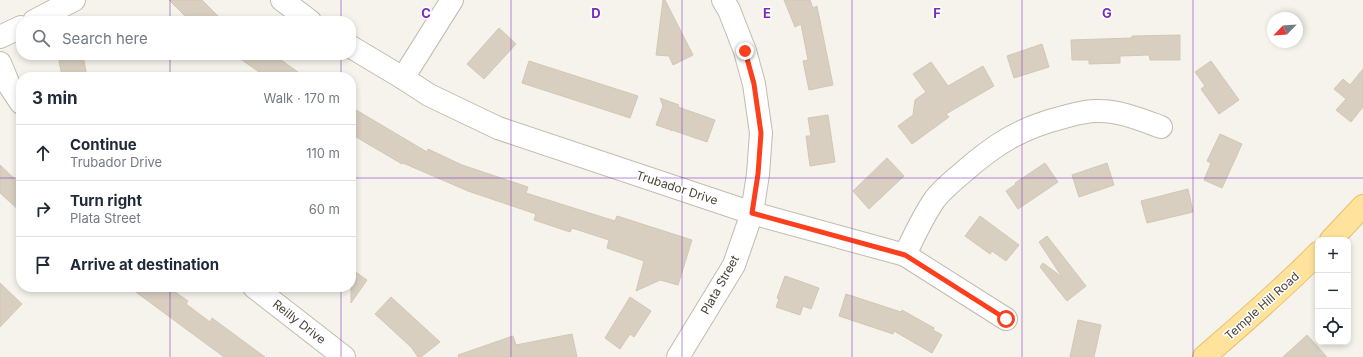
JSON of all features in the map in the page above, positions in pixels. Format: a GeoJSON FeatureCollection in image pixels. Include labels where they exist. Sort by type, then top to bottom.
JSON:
{"type":"FeatureCollection","features":[{"type":"Feature","properties":{"kind":"main road"},"geometry":{"type":"LineString","coordinates":[[1334,237],[1363,206]]}},
{"type":"Feature","properties":{"kind":"main road","name":"Temple Hill Road"},"geometry":{"type":"LineString","coordinates":[[1204,357],[1254,314],[1315,256]]}},
{"type":"Feature","properties":{"kind":"street"},"geometry":{"type":"LineString","coordinates":[[44,16],[74,0]]}},
{"type":"Feature","properties":{"kind":"street"},"geometry":{"type":"LineString","coordinates":[[282,0],[303,16]]}},
{"type":"Feature","properties":{"kind":"street"},"geometry":{"type":"LineString","coordinates":[[403,78],[452,0]]}},
{"type":"Feature","properties":{"kind":"street","name":"Plata Street"},"geometry":{"type":"LineString","coordinates":[[678,357],[734,265],[752,213],[758,174],[761,133],[754,84],[745,51],[729,10],[723,0]]}},
{"type":"Feature","properties":{"kind":"street"},"geometry":{"type":"LineString","coordinates":[[0,37],[16,29]]}},
{"type":"Feature","properties":{"kind":"street","name":"Trubador Drive"},"geometry":{"type":"LineString","coordinates":[[356,50],[429,95],[498,128],[752,213],[905,255],[1006,319]]}},
{"type":"Feature","properties":{"kind":"street"},"geometry":{"type":"LineString","coordinates":[[0,63],[9,85],[16,96]]}},
{"type":"Feature","properties":{"kind":"street"},"geometry":{"type":"LineString","coordinates":[[905,255],[936,198],[975,162],[999,143],[1023,130],[1040,123],[1081,112],[1100,111],[1130,116],[1161,126]]}},
{"type":"Feature","properties":{"kind":"street","name":"Reilly Drive"},"geometry":{"type":"LineString","coordinates":[[260,292],[344,357]]}},
{"type":"Feature","properties":{"kind":"building"},"geometry":{"type":"Polygon","coordinates":[[[169,0],[202,0],[218,16],[185,16],[169,0]]]}},
{"type":"Feature","properties":{"kind":"building"},"geometry":{"type":"Polygon","coordinates":[[[663,0],[665,0],[693,55],[673,65],[669,56],[656,55],[663,0]]]}},
{"type":"Feature","properties":{"kind":"building"},"geometry":{"type":"Polygon","coordinates":[[[784,0],[810,0],[813,8],[817,6],[833,85],[809,90],[803,61],[808,60],[801,24],[795,27],[784,0]]]}},
{"type":"Feature","properties":{"kind":"building"},"geometry":{"type":"Polygon","coordinates":[[[499,28],[516,44],[484,79],[467,64],[499,28]]]}},
{"type":"Feature","properties":{"kind":"building"},"geometry":{"type":"Polygon","coordinates":[[[1180,35],[1180,60],[1150,60],[1149,55],[1120,56],[1120,63],[1089,64],[1089,60],[1072,60],[1071,40],[1132,38],[1132,36],[1180,35]]]}},
{"type":"Feature","properties":{"kind":"building"},"geometry":{"type":"Polygon","coordinates":[[[1042,44],[1049,67],[1014,78],[1007,56],[1042,44]]]}},
{"type":"Feature","properties":{"kind":"building"},"geometry":{"type":"Polygon","coordinates":[[[59,60],[84,60],[86,72],[61,72],[59,60]]]}},
{"type":"Feature","properties":{"kind":"building"},"geometry":{"type":"Polygon","coordinates":[[[242,60],[281,60],[298,72],[259,72],[242,60]]]}},
{"type":"Feature","properties":{"kind":"building"},"geometry":{"type":"Polygon","coordinates":[[[529,61],[638,96],[630,118],[522,83],[529,61]]]}},
{"type":"Feature","properties":{"kind":"building"},"geometry":{"type":"Polygon","coordinates":[[[1211,61],[1239,100],[1219,114],[1201,89],[1205,86],[1195,72],[1211,61]]]}},
{"type":"Feature","properties":{"kind":"building"},"geometry":{"type":"Polygon","coordinates":[[[931,62],[948,86],[983,66],[994,86],[946,114],[949,117],[912,144],[898,126],[913,115],[915,100],[926,92],[913,74],[931,62]]]}},
{"type":"Feature","properties":{"kind":"building"},"geometry":{"type":"Polygon","coordinates":[[[1363,69],[1363,107],[1351,122],[1336,110],[1346,99],[1334,89],[1343,79],[1350,85],[1363,69]]]}},
{"type":"Feature","properties":{"kind":"building"},"geometry":{"type":"Polygon","coordinates":[[[660,98],[679,105],[678,107],[715,120],[707,142],[656,125],[663,106],[660,98]]]}},
{"type":"Feature","properties":{"kind":"building"},"geometry":{"type":"Polygon","coordinates":[[[356,110],[427,152],[428,149],[462,165],[528,187],[526,193],[615,221],[617,216],[692,240],[678,285],[660,280],[636,291],[644,261],[607,248],[609,240],[572,228],[570,232],[534,220],[536,214],[468,191],[403,163],[402,164],[356,137],[356,110]]]}},
{"type":"Feature","properties":{"kind":"building"},"geometry":{"type":"Polygon","coordinates":[[[828,115],[835,162],[810,166],[806,136],[811,136],[808,118],[828,115]]]}},
{"type":"Feature","properties":{"kind":"building"},"geometry":{"type":"Polygon","coordinates":[[[1220,134],[1242,144],[1222,188],[1204,180],[1211,163],[1207,161],[1220,134]]]}},
{"type":"Feature","properties":{"kind":"building"},"geometry":{"type":"Polygon","coordinates":[[[887,158],[904,176],[869,209],[853,191],[887,158]]]}},
{"type":"Feature","properties":{"kind":"building"},"geometry":{"type":"Polygon","coordinates":[[[1045,163],[1058,182],[1018,209],[1006,191],[1016,184],[1015,183],[1045,163]]]}},
{"type":"Feature","properties":{"kind":"building"},"geometry":{"type":"Polygon","coordinates":[[[1107,163],[1114,185],[1079,197],[1072,175],[1107,163]]]}},
{"type":"Feature","properties":{"kind":"building"},"geometry":{"type":"Polygon","coordinates":[[[0,165],[16,180],[16,207],[0,193],[0,165]]]}},
{"type":"Feature","properties":{"kind":"building"},"geometry":{"type":"Polygon","coordinates":[[[1188,189],[1193,212],[1147,223],[1141,201],[1188,189]]]}},
{"type":"Feature","properties":{"kind":"building"},"geometry":{"type":"Polygon","coordinates":[[[980,216],[1019,245],[1006,261],[992,251],[990,254],[965,236],[980,216]]]}},
{"type":"Feature","properties":{"kind":"building"},"geometry":{"type":"Polygon","coordinates":[[[1047,236],[1086,286],[1067,301],[1040,267],[1043,263],[1062,277],[1039,242],[1047,236]]]}},
{"type":"Feature","properties":{"kind":"building"},"geometry":{"type":"Polygon","coordinates":[[[356,272],[367,280],[351,303],[351,292],[356,292],[356,272]]]}},
{"type":"Feature","properties":{"kind":"building"},"geometry":{"type":"Polygon","coordinates":[[[785,276],[819,288],[811,309],[803,306],[800,315],[776,307],[779,299],[777,298],[785,276]]]}},
{"type":"Feature","properties":{"kind":"building"},"geometry":{"type":"Polygon","coordinates":[[[0,283],[22,304],[0,327],[0,283]]]}},
{"type":"Feature","properties":{"kind":"building"},"geometry":{"type":"Polygon","coordinates":[[[136,292],[175,292],[188,301],[186,304],[210,322],[212,318],[265,357],[224,357],[136,292]]]}},
{"type":"Feature","properties":{"kind":"building"},"geometry":{"type":"Polygon","coordinates":[[[846,294],[901,312],[902,310],[934,328],[933,330],[942,335],[932,353],[894,331],[893,334],[839,316],[846,294]]]}},
{"type":"Feature","properties":{"kind":"building"},"geometry":{"type":"Polygon","coordinates":[[[391,297],[440,342],[421,357],[418,357],[411,347],[375,314],[391,297]]]}},
{"type":"Feature","properties":{"kind":"building"},"geometry":{"type":"Polygon","coordinates":[[[630,297],[651,311],[634,337],[630,334],[620,349],[605,338],[630,297]]]}},
{"type":"Feature","properties":{"kind":"building"},"geometry":{"type":"Polygon","coordinates":[[[1078,320],[1101,325],[1094,357],[1070,357],[1078,320]]]}},
{"type":"Feature","properties":{"kind":"building"},"geometry":{"type":"Polygon","coordinates":[[[572,334],[577,357],[459,357],[458,355],[513,336],[516,345],[572,334]]]}},
{"type":"Feature","properties":{"kind":"building"},"geometry":{"type":"Polygon","coordinates":[[[1307,335],[1327,357],[1283,357],[1307,335]]]}},
{"type":"Feature","properties":{"kind":"route"},"geometry":{"type":"LineString","coordinates":[[745,51],[754,84],[761,133],[758,174],[752,213],[905,255],[1006,319]]}}]}
